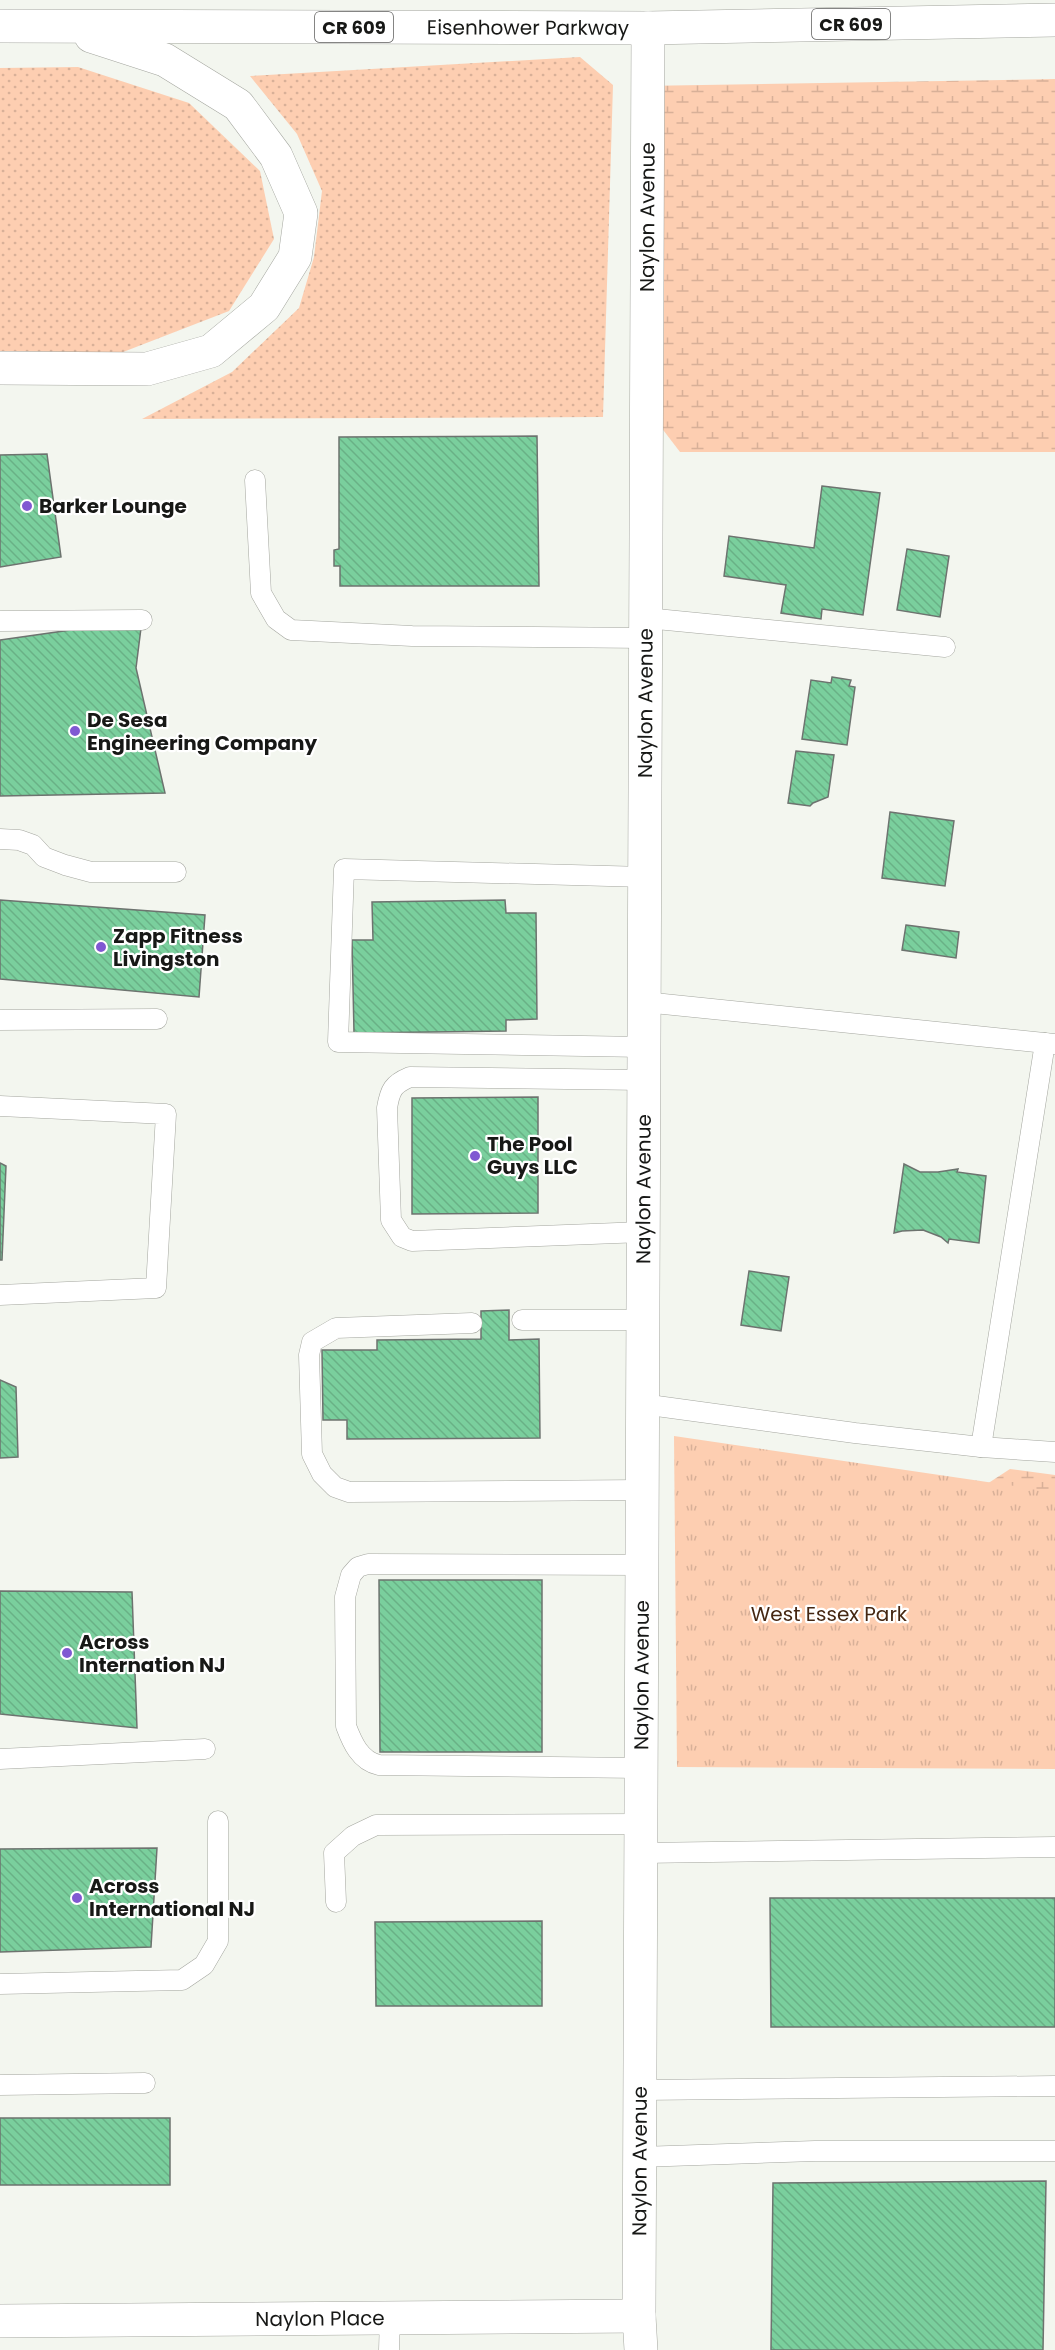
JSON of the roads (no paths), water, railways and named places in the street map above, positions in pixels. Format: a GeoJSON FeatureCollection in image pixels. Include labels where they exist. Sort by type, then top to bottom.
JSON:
{"type":"FeatureCollection","features":[{"type":"Feature","properties":{"kind":"street","name":"Eisenhower Parkway"},"geometry":{"type":"LineString","coordinates":[[0,26],[648,28],[1055,20]]}},
{"type":"Feature","properties":{"kind":"street"},"geometry":{"type":"LineString","coordinates":[[0,368],[147,369],[211,351],[264,307],[295,257],[301,213],[276,156],[238,105],[165,60],[60,26]]}},
{"type":"Feature","properties":{"kind":"street","name":"Naylon Avenue"},"geometry":{"type":"LineString","coordinates":[[641,2350],[639,2316],[648,28]]}},
{"type":"Feature","properties":{"kind":"street","name":"Naylon Place"},"geometry":{"type":"LineString","coordinates":[[0,2321],[639,2316]]}},
{"type":"Feature","properties":{"kind":"lane"},"geometry":{"type":"LineString","coordinates":[[255,480],[261,593],[276,619],[291,630],[412,636],[646,628],[945,646]]}},
{"type":"Feature","properties":{"kind":"lane"},"geometry":{"type":"LineString","coordinates":[[0,621],[142,620]]}},
{"type":"Feature","properties":{"kind":"lane"},"geometry":{"type":"LineString","coordinates":[[0,839],[19,840],[33,845],[44,857],[65,866],[91,872],[176,872]]}},
{"type":"Feature","properties":{"kind":"lane"},"geometry":{"type":"LineString","coordinates":[[644,1047],[338,1042],[344,869],[645,877]]}},
{"type":"Feature","properties":{"kind":"lane"},"geometry":{"type":"LineString","coordinates":[[644,1002],[1050,1043],[981,1447]]}},
{"type":"Feature","properties":{"kind":"lane"},"geometry":{"type":"LineString","coordinates":[[0,1020],[157,1019]]}},
{"type":"Feature","properties":{"kind":"lane"},"geometry":{"type":"LineString","coordinates":[[643,1232],[412,1241],[402,1237],[391,1220],[387,1108],[389,1091],[397,1082],[410,1077],[644,1080]]}},
{"type":"Feature","properties":{"kind":"lane"},"geometry":{"type":"LineString","coordinates":[[0,1106],[166,1114],[156,1288],[0,1295]]}},
{"type":"Feature","properties":{"kind":"lane"},"geometry":{"type":"LineString","coordinates":[[522,1320],[643,1320]]}},
{"type":"Feature","properties":{"kind":"lane"},"geometry":{"type":"LineString","coordinates":[[472,1323],[336,1328],[312,1342],[309,1354],[312,1454],[322,1474],[335,1487],[349,1492],[642,1490]]}},
{"type":"Feature","properties":{"kind":"lane"},"geometry":{"type":"LineString","coordinates":[[642,1404],[855,1433],[981,1447],[1055,1452]]}},
{"type":"Feature","properties":{"kind":"lane"},"geometry":{"type":"LineString","coordinates":[[641,1768],[379,1765],[367,1760],[351,1740],[346,1726],[345,1597],[351,1575],[358,1567],[368,1564],[642,1565]]}},
{"type":"Feature","properties":{"kind":"lane"},"geometry":{"type":"LineString","coordinates":[[0,1759],[205,1749]]}},
{"type":"Feature","properties":{"kind":"lane"},"geometry":{"type":"LineString","coordinates":[[0,1984],[182,1980],[204,1965],[218,1941],[218,1821]]}},
{"type":"Feature","properties":{"kind":"lane"},"geometry":{"type":"LineString","coordinates":[[336,1902],[334,1853],[353,1836],[376,1825],[641,1838],[1055,1847]]}},
{"type":"Feature","properties":{"kind":"lane"},"geometry":{"type":"LineString","coordinates":[[0,2085],[145,2083]]}},
{"type":"Feature","properties":{"kind":"lane"},"geometry":{"type":"LineString","coordinates":[[640,2090],[1055,2086]]}},
{"type":"Feature","properties":{"kind":"lane"},"geometry":{"type":"LineString","coordinates":[[640,2157],[815,2151],[1055,2151]]}},
{"type":"Feature","properties":{"kind":"lane"},"geometry":{"type":"LineString","coordinates":[[389,2350],[390,2318]]}},
{"type":"Feature","properties":{"kind":"place","name":"Barker Lounge"},"geometry":{"type":"Point","coordinates":[27,506]}},
{"type":"Feature","properties":{"kind":"place","name":"De Sesa Engineering Company"},"geometry":{"type":"Point","coordinates":[75,731]}},
{"type":"Feature","properties":{"kind":"place","name":"Zapp Fitness Livingston"},"geometry":{"type":"Point","coordinates":[101,947]}},
{"type":"Feature","properties":{"kind":"place","name":"The Pool Guys LLC"},"geometry":{"type":"Point","coordinates":[475,1156]}},
{"type":"Feature","properties":{"kind":"place","name":"Across Internation NJ"},"geometry":{"type":"Point","coordinates":[67,1653]}},
{"type":"Feature","properties":{"kind":"place","name":"Across International NJ"},"geometry":{"type":"Point","coordinates":[77,1898]}},
{"type":"Feature","properties":{"kind":"park label","name":"West Essex Park"},"geometry":{"type":"Point","coordinates":[829,1614]}}]}
